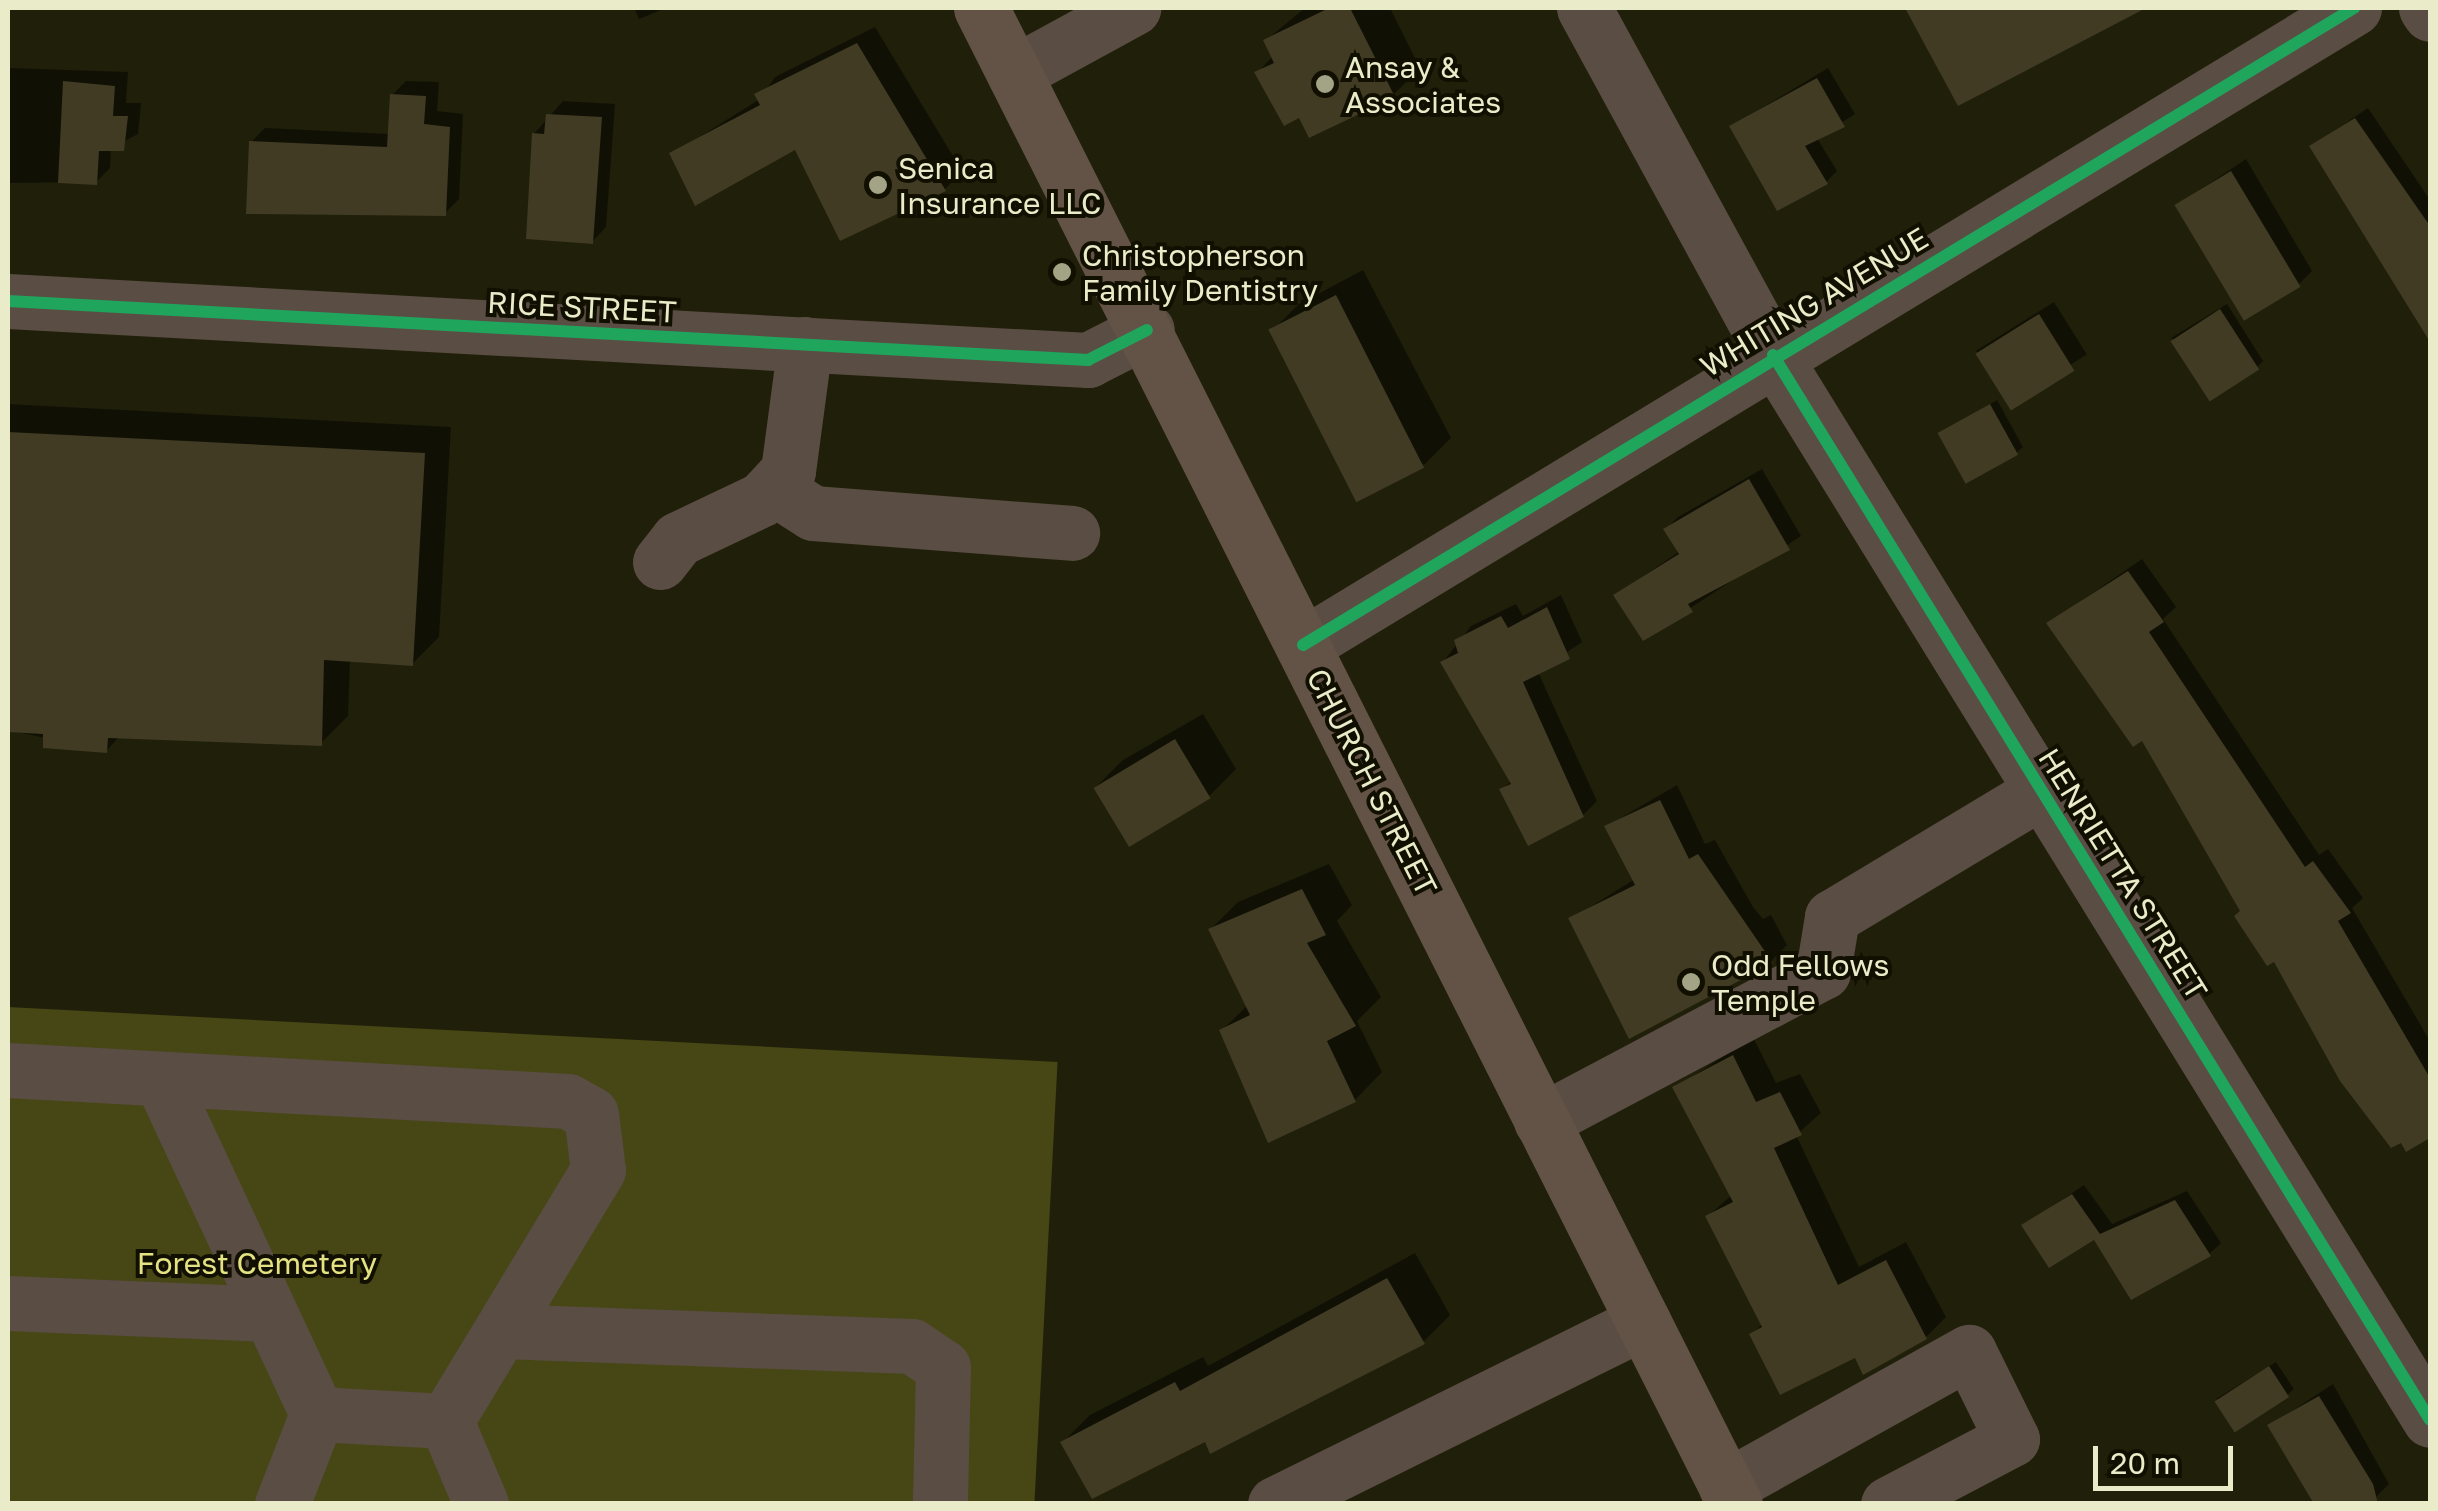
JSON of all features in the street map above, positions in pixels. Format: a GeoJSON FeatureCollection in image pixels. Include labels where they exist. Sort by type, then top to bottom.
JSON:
{"type":"FeatureCollection","features":[{"type":"Feature","properties":{"kind":"main road","name":"CHURCH STREET"},"geometry":{"type":"LineString","coordinates":[[982,8],[1730,1495]]}},
{"type":"Feature","properties":{"kind":"street"},"geometry":{"type":"LineString","coordinates":[[1014,72],[1133,8]]}},
{"type":"Feature","properties":{"kind":"street","name":"HENRIETTA STREET"},"geometry":{"type":"LineString","coordinates":[[1584,8],[1773,355],[2430,1420]]}},
{"type":"Feature","properties":{"kind":"street","name":"WHITING AVENUE"},"geometry":{"type":"LineString","coordinates":[[1303,644],[1773,355],[2354,8]]}},
{"type":"Feature","properties":{"kind":"street"},"geometry":{"type":"LineString","coordinates":[[2426,8],[2430,14]]}},
{"type":"Feature","properties":{"kind":"street","name":"RICE STREET"},"geometry":{"type":"LineString","coordinates":[[8,301],[1088,360],[1147,330]]}},
{"type":"Feature","properties":{"kind":"street"},"geometry":{"type":"LineString","coordinates":[[660,562],[678,539],[774,488],[796,446],[805,344]]}},
{"type":"Feature","properties":{"kind":"street"},"geometry":{"type":"LineString","coordinates":[[774,488],[814,513],[1072,533]]}},
{"type":"Feature","properties":{"kind":"street"},"geometry":{"type":"LineString","coordinates":[[1541,1120],[1822,972],[1832,917],[2042,791]]}},
{"type":"Feature","properties":{"kind":"street"},"geometry":{"type":"LineString","coordinates":[[8,1070],[568,1101],[590,1114],[598,1170],[446,1420]]}},
{"type":"Feature","properties":{"kind":"street"},"geometry":{"type":"LineString","coordinates":[[161,1078],[317,1414],[282,1504]]}},
{"type":"Feature","properties":{"kind":"street"},"geometry":{"type":"LineString","coordinates":[[8,1303],[270,1314]]}},
{"type":"Feature","properties":{"kind":"street"},"geometry":{"type":"LineString","coordinates":[[1275,1504],[1643,1322]]}},
{"type":"Feature","properties":{"kind":"street"},"geometry":{"type":"LineString","coordinates":[[501,1331],[912,1346],[942,1367],[940,1504]]}},
{"type":"Feature","properties":{"kind":"street"},"geometry":{"type":"LineString","coordinates":[[1730,1495],[1969,1352],[2012,1438],[1888,1504]]}},
{"type":"Feature","properties":{"kind":"street"},"geometry":{"type":"LineString","coordinates":[[317,1414],[446,1420]]}},
{"type":"Feature","properties":{"kind":"street"},"geometry":{"type":"LineString","coordinates":[[446,1420],[481,1504]]}},
{"type":"Feature","properties":{"kind":"green space","name":"Forest Cemetery"},"geometry":{"type":"Polygon","coordinates":[[[8,1007],[1058,1062],[1034,1504],[8,1504],[8,1007]]]}},
{"type":"Feature","properties":{"kind":"building","name":"Ansay & Associates"},"geometry":{"type":"Polygon","coordinates":[[[1329,8],[1350,8],[1395,97],[1309,138],[1299,118],[1284,126],[1254,72],[1274,63],[1263,40],[1329,8]]]}},
{"type":"Feature","properties":{"kind":"building"},"geometry":{"type":"Polygon","coordinates":[[[1905,8],[2146,8],[1958,106],[1905,8]]]}},
{"type":"Feature","properties":{"kind":"building"},"geometry":{"type":"Polygon","coordinates":[[[857,43],[946,191],[840,241],[795,150],[695,206],[669,153],[760,105],[754,94],[857,43]]]}},
{"type":"Feature","properties":{"kind":"building"},"geometry":{"type":"Polygon","coordinates":[[[1817,78],[1845,127],[1805,146],[1828,184],[1777,211],[1729,126],[1817,78]]]}},
{"type":"Feature","properties":{"kind":"building"},"geometry":{"type":"Polygon","coordinates":[[[63,81],[115,86],[113,116],[128,116],[124,151],[99,151],[97,185],[58,183],[63,81]]]}},
{"type":"Feature","properties":{"kind":"building"},"geometry":{"type":"Polygon","coordinates":[[[390,94],[426,96],[424,124],[450,127],[446,216],[246,214],[249,141],[387,147],[390,94]]]}},
{"type":"Feature","properties":{"kind":"building"},"geometry":{"type":"Polygon","coordinates":[[[546,114],[602,117],[593,244],[526,239],[532,133],[544,134],[546,114]]]}},
{"type":"Feature","properties":{"kind":"building"},"geometry":{"type":"Polygon","coordinates":[[[2355,118],[2430,226],[2430,342],[2309,146],[2355,118]]]}},
{"type":"Feature","properties":{"kind":"building"},"geometry":{"type":"Polygon","coordinates":[[[2231,171],[2301,287],[2244,321],[2174,205],[2231,171]]]}},
{"type":"Feature","properties":{"kind":"building"},"geometry":{"type":"Polygon","coordinates":[[[1336,295],[1424,468],[1356,502],[1268,330],[1336,295]]]}},
{"type":"Feature","properties":{"kind":"building"},"geometry":{"type":"Polygon","coordinates":[[[2220,309],[2259,369],[2210,402],[2171,341],[2220,309]]]}},
{"type":"Feature","properties":{"kind":"building"},"geometry":{"type":"Polygon","coordinates":[[[2039,314],[2075,371],[2011,411],[1975,354],[2039,314]]]}},
{"type":"Feature","properties":{"kind":"building"},"geometry":{"type":"Polygon","coordinates":[[[1990,404],[2018,455],[1966,484],[1938,433],[1990,404]]]}},
{"type":"Feature","properties":{"kind":"building"},"geometry":{"type":"Polygon","coordinates":[[[8,432],[425,453],[413,666],[324,660],[322,746],[108,738],[107,753],[43,748],[43,734],[8,732],[8,432]]]}},
{"type":"Feature","properties":{"kind":"building"},"geometry":{"type":"Polygon","coordinates":[[[1749,479],[1790,550],[1688,604],[1693,612],[1643,641],[1613,595],[1679,554],[1663,529],[1749,479]]]}},
{"type":"Feature","properties":{"kind":"building"},"geometry":{"type":"Polygon","coordinates":[[[2128,571],[2164,622],[2149,632],[2305,867],[2313,861],[2351,913],[2338,921],[2430,1078],[2430,1138],[2406,1152],[2401,1143],[2391,1148],[2340,1081],[2274,962],[2267,966],[2234,916],[2240,911],[2142,741],[2133,747],[2046,623],[2128,571]]]}},
{"type":"Feature","properties":{"kind":"building"},"geometry":{"type":"Polygon","coordinates":[[[1547,607],[1570,659],[1523,682],[1584,817],[1528,846],[1499,789],[1511,784],[1440,662],[1458,653],[1454,640],[1501,616],[1508,628],[1547,607]]]}},
{"type":"Feature","properties":{"kind":"building"},"geometry":{"type":"Polygon","coordinates":[[[1175,739],[1211,798],[1129,847],[1094,788],[1175,739]]]}},
{"type":"Feature","properties":{"kind":"building"},"geometry":{"type":"Polygon","coordinates":[[[1660,800],[1689,859],[1698,854],[1773,963],[1629,1039],[1568,918],[1635,885],[1604,826],[1660,800]]]}},
{"type":"Feature","properties":{"kind":"building"},"geometry":{"type":"Polygon","coordinates":[[[1302,889],[1326,935],[1307,943],[1356,1026],[1327,1041],[1356,1102],[1268,1143],[1219,1030],[1250,1015],[1208,929],[1302,889]]]}},
{"type":"Feature","properties":{"kind":"building"},"geometry":{"type":"Polygon","coordinates":[[[1733,1055],[1756,1102],[1780,1092],[1802,1135],[1774,1148],[1838,1285],[1886,1260],[1927,1339],[1863,1375],[1855,1358],[1780,1395],[1749,1334],[1762,1327],[1705,1216],[1733,1202],[1672,1087],[1733,1055]]]}},
{"type":"Feature","properties":{"kind":"building"},"geometry":{"type":"Polygon","coordinates":[[[2072,1194],[2100,1234],[2175,1200],[2211,1256],[2131,1300],[2094,1240],[2049,1268],[2021,1225],[2072,1194]]]}},
{"type":"Feature","properties":{"kind":"building"},"geometry":{"type":"Polygon","coordinates":[[[1387,1278],[1425,1344],[1210,1454],[1205,1442],[1092,1499],[1060,1442],[1175,1382],[1180,1391],[1387,1278]]]}},
{"type":"Feature","properties":{"kind":"building"},"geometry":{"type":"Polygon","coordinates":[[[2269,1366],[2289,1397],[2235,1432],[2214,1401],[2269,1366]]]}},
{"type":"Feature","properties":{"kind":"building"},"geometry":{"type":"Polygon","coordinates":[[[2319,1396],[2373,1484],[2378,1504],[2314,1504],[2267,1425],[2319,1396]]]}},
{"type":"Feature","properties":{"kind":"cycle path"},"geometry":{"type":"LineString","coordinates":[[1303,645],[2354,8]]}},
{"type":"Feature","properties":{"kind":"cycle path"},"geometry":{"type":"LineString","coordinates":[[8,301],[1088,360],[1147,330]]}},
{"type":"Feature","properties":{"kind":"cycle path"},"geometry":{"type":"LineString","coordinates":[[1773,355],[2430,1420]]}},
{"type":"Feature","properties":{"kind":"place","name":"Ansay & Associates"},"geometry":{"type":"Point","coordinates":[1325,84]}},
{"type":"Feature","properties":{"kind":"place","name":"Senica Insurance LLC"},"geometry":{"type":"Point","coordinates":[878,185]}},
{"type":"Feature","properties":{"kind":"place","name":"Christopherson Family Dentistry"},"geometry":{"type":"Point","coordinates":[1062,272]}},
{"type":"Feature","properties":{"kind":"place","name":"Odd Fellows Temple"},"geometry":{"type":"Point","coordinates":[1691,982]}}]}
